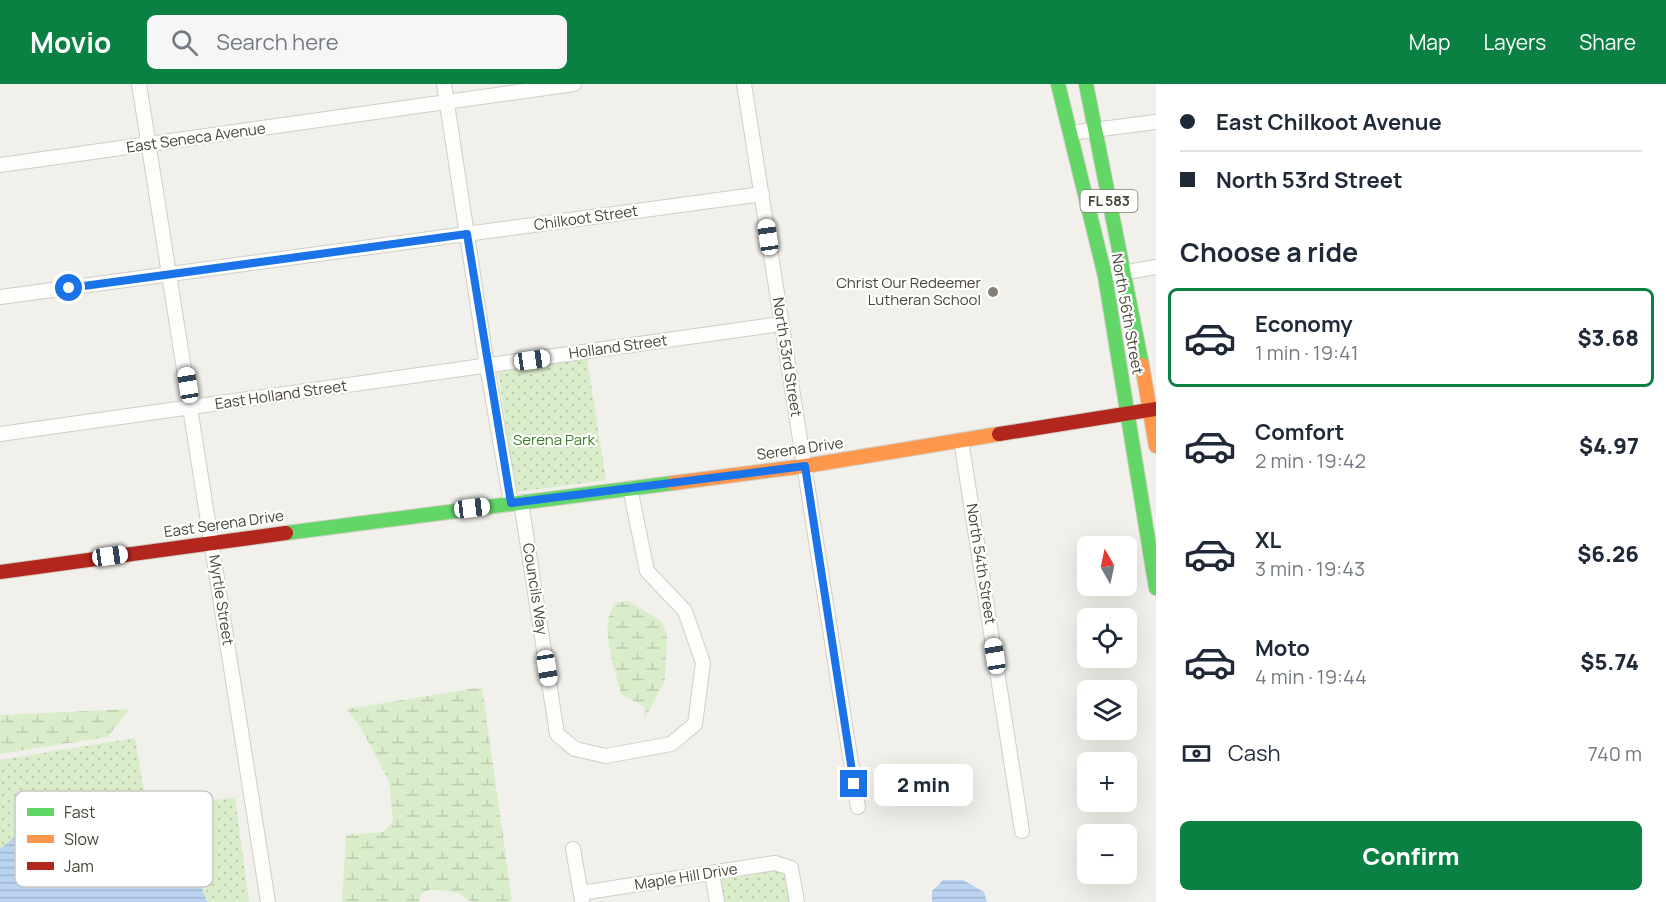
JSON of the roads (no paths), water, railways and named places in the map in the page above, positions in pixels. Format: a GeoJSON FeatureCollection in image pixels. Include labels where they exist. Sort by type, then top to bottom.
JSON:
{"type":"FeatureCollection","features":[{"type":"Feature","properties":{"kind":"street","name":"Myrtle Street"},"geometry":{"type":"LineString","coordinates":[[139,84],[192,407],[268,902]]}},
{"type":"Feature","properties":{"kind":"street","name":"Councils Way"},"geometry":{"type":"LineString","coordinates":[[444,84],[488,366],[516,503],[557,734],[575,749],[606,756],[671,744],[695,724],[703,663],[685,611],[647,572],[630,488]]}},
{"type":"Feature","properties":{"kind":"street","name":"East Seneca Avenue"},"geometry":{"type":"LineString","coordinates":[[0,165],[574,84]]}},
{"type":"Feature","properties":{"kind":"street","name":"North 53rd Street"},"geometry":{"type":"LineString","coordinates":[[744,84],[858,807]]}},
{"type":"Feature","properties":{"kind":"street","name":"North 56th Street"},"geometry":{"type":"LineString","coordinates":[[1058,84],[1105,276],[1156,588]]}},
{"type":"Feature","properties":{"kind":"street","name":"North 56th Street"},"geometry":{"type":"LineString","coordinates":[[1086,84],[1153,410],[1156,446]]}},
{"type":"Feature","properties":{"kind":"street"},"geometry":{"type":"LineString","coordinates":[[1070,133],[1156,122]]}},
{"type":"Feature","properties":{"kind":"street","name":"Chilkoot Street"},"geometry":{"type":"LineString","coordinates":[[0,297],[762,194]]}},
{"type":"Feature","properties":{"kind":"street"},"geometry":{"type":"LineString","coordinates":[[1105,276],[1156,267]]}},
{"type":"Feature","properties":{"kind":"street","name":"Holland Street"},"geometry":{"type":"LineString","coordinates":[[419,376],[781,324]]}},
{"type":"Feature","properties":{"kind":"street","name":"East Holland Street"},"geometry":{"type":"LineString","coordinates":[[0,434],[419,376]]}},
{"type":"Feature","properties":{"kind":"street","name":"Serena Drive"},"geometry":{"type":"LineString","coordinates":[[453,510],[805,466],[1153,410]]}},
{"type":"Feature","properties":{"kind":"street","name":"North 54th Street"},"geometry":{"type":"LineString","coordinates":[[961,440],[1022,831]]}},
{"type":"Feature","properties":{"kind":"street","name":"East Serena Drive"},"geometry":{"type":"LineString","coordinates":[[0,572],[453,510]]}},
{"type":"Feature","properties":{"kind":"street"},"geometry":{"type":"LineString","coordinates":[[573,849],[582,897]]}},
{"type":"Feature","properties":{"kind":"street","name":"Maple Hill Drive"},"geometry":{"type":"LineString","coordinates":[[582,897],[775,863],[791,868],[797,902]]}},
{"type":"Feature","properties":{"kind":"street"},"geometry":{"type":"LineString","coordinates":[[712,873],[717,902]]}},
{"type":"Feature","properties":{"kind":"water"},"geometry":{"type":"Polygon","coordinates":[[[15,836],[15,887],[201,887],[207,902],[0,902],[0,848],[15,836]]]}},
{"type":"Feature","properties":{"kind":"water"},"geometry":{"type":"Polygon","coordinates":[[[943,880],[963,880],[984,892],[987,902],[932,902],[932,891],[943,880]]]}},
{"type":"Feature","properties":{"kind":"place","name":"Christ Our Redeemer Lutheran School"},"geometry":{"type":"Point","coordinates":[993,292]}},
{"type":"Feature","properties":{"kind":"park label","name":"Serena Park"},"geometry":{"type":"Point","coordinates":[554,440]}}]}
